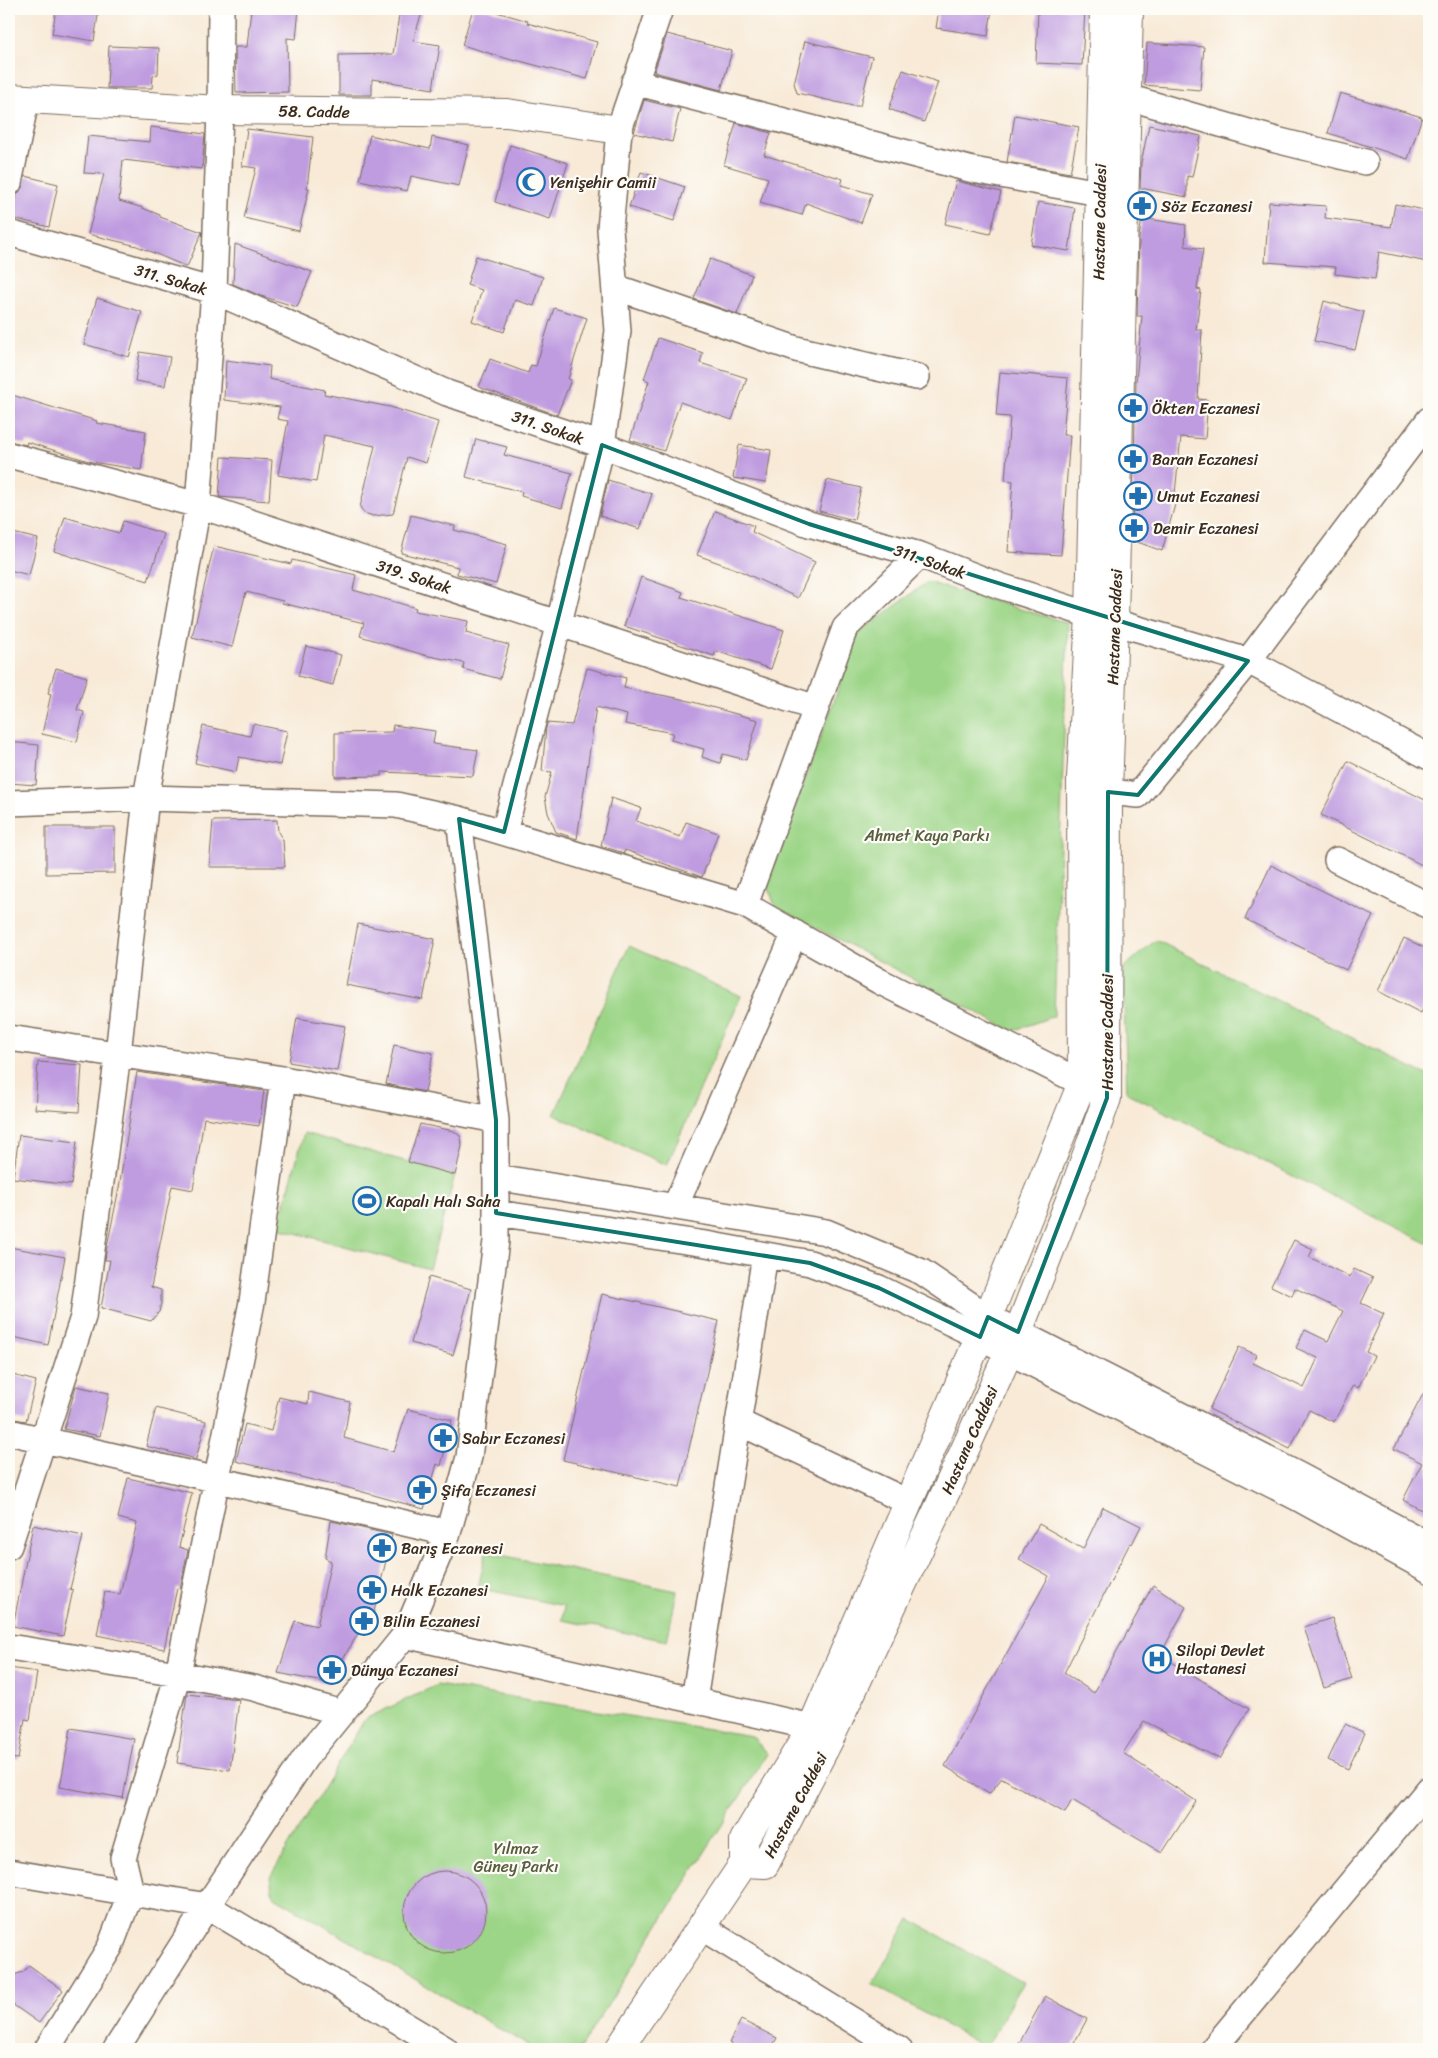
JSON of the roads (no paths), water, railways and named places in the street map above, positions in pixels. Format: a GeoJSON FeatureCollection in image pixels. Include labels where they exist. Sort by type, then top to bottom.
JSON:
{"type":"FeatureCollection","features":[{"type":"Feature","properties":{"kind":"main road","name":"Hastane Caddesi"},"geometry":{"type":"LineString","coordinates":[[821,1733],[938,1509],[1013,1342],[1077,1182],[1107,1098],[1108,792],[1102,618],[1099,193],[1104,9]]}},
{"type":"Feature","properties":{"kind":"main road","name":"Hastane Caddesi"},"geometry":{"type":"LineString","coordinates":[[701,1927],[744,1863],[765,1864],[821,1733],[908,1502],[984,1327],[1082,1083],[1081,778],[1102,618],[1127,97],[1129,9]]}},
{"type":"Feature","properties":{"kind":"main road","name":"58. Cadde"},"geometry":{"type":"LineString","coordinates":[[17,100],[220,110],[507,113],[619,130]]}},
{"type":"Feature","properties":{"kind":"main road"},"geometry":{"type":"LineString","coordinates":[[619,2049],[701,1927]]}},
{"type":"Feature","properties":{"kind":"street"},"geometry":{"type":"LineString","coordinates":[[9,1546],[83,1317],[118,1054],[146,798],[198,505],[214,291],[222,9]]}},
{"type":"Feature","properties":{"kind":"street"},"geometry":{"type":"LineString","coordinates":[[504,832],[559,623],[602,445],[618,331],[610,229],[619,130],[655,10]]}},
{"type":"Feature","properties":{"kind":"street"},"geometry":{"type":"LineString","coordinates":[[634,82],[973,170],[1099,193]]}},
{"type":"Feature","properties":{"kind":"street"},"geometry":{"type":"LineString","coordinates":[[1127,97],[1276,140],[1365,162]]}},
{"type":"Feature","properties":{"kind":"street"},"geometry":{"type":"LineString","coordinates":[[9,183],[17,100]]}},
{"type":"Feature","properties":{"kind":"street","name":"311. Sokak"},"geometry":{"type":"LineString","coordinates":[[9,233],[214,291],[447,393],[602,445],[809,524],[920,555],[1000,586],[1248,661],[1429,757]]}},
{"type":"Feature","properties":{"kind":"street"},"geometry":{"type":"LineString","coordinates":[[615,287],[796,349],[917,377]]}},
{"type":"Feature","properties":{"kind":"street"},"geometry":{"type":"LineString","coordinates":[[1081,778],[1108,792],[1138,796],[1248,661],[1429,420]]}},
{"type":"Feature","properties":{"kind":"street","name":"319. Sokak"},"geometry":{"type":"LineString","coordinates":[[9,455],[198,505],[816,708]]}},
{"type":"Feature","properties":{"kind":"street"},"geometry":{"type":"LineString","coordinates":[[745,904],[845,628],[920,555]]}},
{"type":"Feature","properties":{"kind":"street"},"geometry":{"type":"LineString","coordinates":[[9,803],[146,798],[396,805],[459,819],[745,904],[880,981],[1082,1083],[1107,1098]]}},
{"type":"Feature","properties":{"kind":"street"},"geometry":{"type":"LineString","coordinates":[[116,2049],[207,1906],[305,1758],[405,1635],[448,1533],[469,1457],[496,1241],[496,1120],[459,819]]}},
{"type":"Feature","properties":{"kind":"street"},"geometry":{"type":"LineString","coordinates":[[1337,860],[1429,906]]}},
{"type":"Feature","properties":{"kind":"street"},"geometry":{"type":"LineString","coordinates":[[675,1207],[795,933]]}},
{"type":"Feature","properties":{"kind":"street"},"geometry":{"type":"LineString","coordinates":[[9,1038],[283,1079],[496,1120]]}},
{"type":"Feature","properties":{"kind":"street"},"geometry":{"type":"LineString","coordinates":[[47,2049],[110,1947],[131,1892],[123,1858],[178,1674],[252,1302],[283,1079]]}},
{"type":"Feature","properties":{"kind":"street"},"geometry":{"type":"LineString","coordinates":[[496,1177],[826,1232],[922,1272],[984,1327]]}},
{"type":"Feature","properties":{"kind":"street"},"geometry":{"type":"LineString","coordinates":[[496,1213],[810,1263],[984,1327],[1429,1545]]}},
{"type":"Feature","properties":{"kind":"street"},"geometry":{"type":"LineString","coordinates":[[694,1700],[765,1255]]}},
{"type":"Feature","properties":{"kind":"street"},"geometry":{"type":"LineString","coordinates":[[1013,1342],[1429,1570]]}},
{"type":"Feature","properties":{"kind":"street"},"geometry":{"type":"LineString","coordinates":[[738,1422],[908,1502]]}},
{"type":"Feature","properties":{"kind":"street"},"geometry":{"type":"LineString","coordinates":[[9,1432],[448,1533]]}},
{"type":"Feature","properties":{"kind":"street"},"geometry":{"type":"LineString","coordinates":[[405,1635],[694,1700],[821,1733]]}},
{"type":"Feature","properties":{"kind":"street"},"geometry":{"type":"LineString","coordinates":[[9,1647],[254,1688],[342,1713]]}},
{"type":"Feature","properties":{"kind":"street"},"geometry":{"type":"LineString","coordinates":[[1213,2049],[1429,1790]]}},
{"type":"Feature","properties":{"kind":"street"},"geometry":{"type":"LineString","coordinates":[[9,1872],[207,1906],[445,2049]]}},
{"type":"Feature","properties":{"kind":"street"},"geometry":{"type":"LineString","coordinates":[[701,1927],[899,2049]]}},
{"type":"Feature","properties":{"kind":"place","name":"Yenişehir Camii"},"geometry":{"type":"Point","coordinates":[531,182]}},
{"type":"Feature","properties":{"kind":"place","name":"Söz Eczanesi"},"geometry":{"type":"Point","coordinates":[1142,206]}},
{"type":"Feature","properties":{"kind":"place","name":"Ökten Eczanesi"},"geometry":{"type":"Point","coordinates":[1133,408]}},
{"type":"Feature","properties":{"kind":"place","name":"Baran Eczanesi"},"geometry":{"type":"Point","coordinates":[1133,459]}},
{"type":"Feature","properties":{"kind":"place","name":"Umut Eczanesi"},"geometry":{"type":"Point","coordinates":[1138,496]}},
{"type":"Feature","properties":{"kind":"place","name":"Demir Eczanesi"},"geometry":{"type":"Point","coordinates":[1134,528]}},
{"type":"Feature","properties":{"kind":"place","name":"Kapalı Halı Saha"},"geometry":{"type":"Point","coordinates":[367,1201]}},
{"type":"Feature","properties":{"kind":"place","name":"Sabır Eczanesi"},"geometry":{"type":"Point","coordinates":[443,1438]}},
{"type":"Feature","properties":{"kind":"place","name":"Şifa Eczanesi"},"geometry":{"type":"Point","coordinates":[422,1490]}},
{"type":"Feature","properties":{"kind":"place","name":"Barış Eczanesi"},"geometry":{"type":"Point","coordinates":[382,1548]}},
{"type":"Feature","properties":{"kind":"place","name":"Halk Eczanesi"},"geometry":{"type":"Point","coordinates":[372,1590]}},
{"type":"Feature","properties":{"kind":"place","name":"Bilin Eczanesi"},"geometry":{"type":"Point","coordinates":[364,1621]}},
{"type":"Feature","properties":{"kind":"place","name":"Silopi Devlet Hastanesi"},"geometry":{"type":"Point","coordinates":[1157,1659]}},
{"type":"Feature","properties":{"kind":"place","name":"Dünya Eczanesi"},"geometry":{"type":"Point","coordinates":[332,1670]}},
{"type":"Feature","properties":{"kind":"park label","name":"Ahmet Kaya Parkı"},"geometry":{"type":"Point","coordinates":[927,835]}},
{"type":"Feature","properties":{"kind":"park label","name":"Yılmaz Güney Parkı"},"geometry":{"type":"Point","coordinates":[516,1857]}}]}
